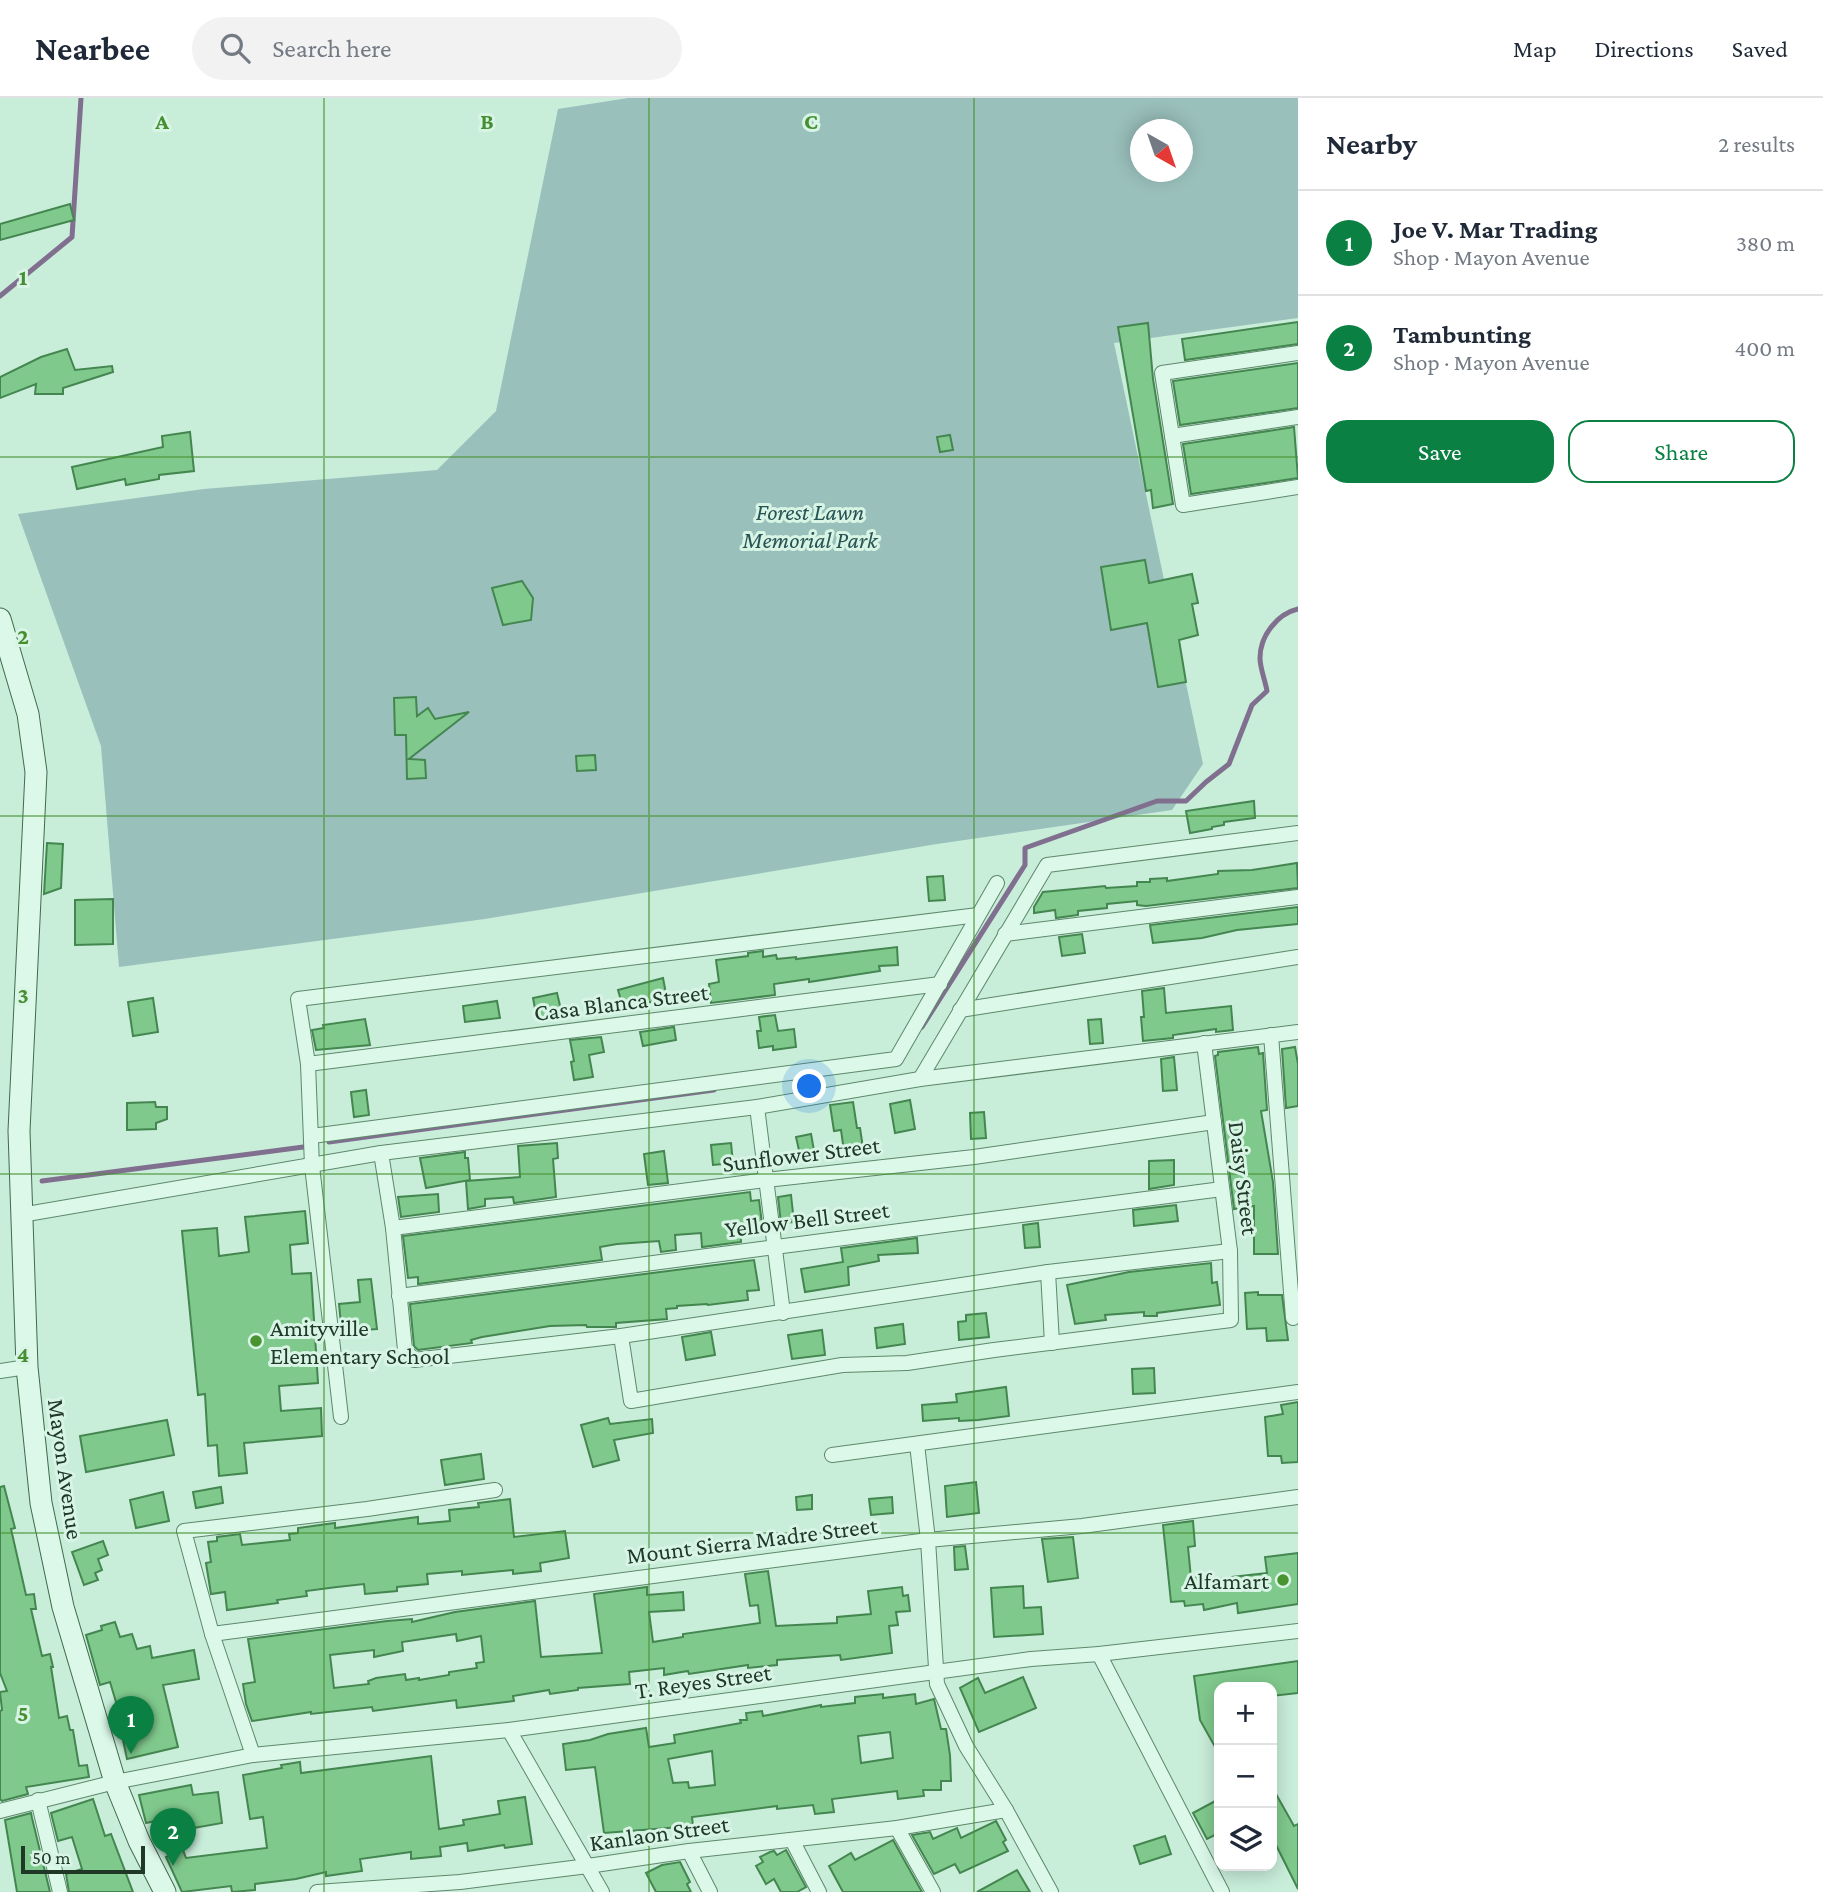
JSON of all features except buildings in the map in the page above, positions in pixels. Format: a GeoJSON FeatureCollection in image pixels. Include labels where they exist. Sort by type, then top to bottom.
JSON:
{"type":"FeatureCollection","features":[{"type":"Feature","properties":{"kind":"main road","name":"Mayon Avenue"},"geometry":{"type":"LineString","coordinates":[[0,619],[28,714],[36,772],[19,1131],[27,1367],[41,1503],[54,1570],[115,1782],[139,1841],[165,1892]]}},
{"type":"Feature","properties":{"kind":"street"},"geometry":{"type":"LineString","coordinates":[[1298,353],[1162,373],[1183,505],[1298,487]]}},
{"type":"Feature","properties":{"kind":"street"},"geometry":{"type":"LineString","coordinates":[[1172,436],[1298,417]]}},
{"type":"Feature","properties":{"kind":"street"},"geometry":{"type":"LineString","coordinates":[[920,1079],[1048,865],[1298,833]]}},
{"type":"Feature","properties":{"kind":"street"},"geometry":{"type":"LineString","coordinates":[[312,1136],[896,1059],[997,883]]}},
{"type":"Feature","properties":{"kind":"street"},"geometry":{"type":"LineString","coordinates":[[1005,934],[1298,897]]}},
{"type":"Feature","properties":{"kind":"street"},"geometry":{"type":"LineString","coordinates":[[341,1417],[312,1166],[308,1064],[298,999],[978,915]]}},
{"type":"Feature","properties":{"kind":"street"},"geometry":{"type":"LineString","coordinates":[[960,1010],[1298,957]]}},
{"type":"Feature","properties":{"kind":"street","name":"Casa Blanca Street"},"geometry":{"type":"LineString","coordinates":[[308,1064],[940,985]]}},
{"type":"Feature","properties":{"kind":"street"},"geometry":{"type":"LineString","coordinates":[[21,1214],[381,1153],[757,1107],[920,1079],[1298,1032]]}},
{"type":"Feature","properties":{"kind":"street"},"geometry":{"type":"LineString","coordinates":[[1271,1035],[1293,1318]]}},
{"type":"Feature","properties":{"kind":"street","name":"Daisy Street"},"geometry":{"type":"LineString","coordinates":[[1052,1343],[1231,1320],[1230,1251],[1204,1043]]}},
{"type":"Feature","properties":{"kind":"street"},"geometry":{"type":"LineString","coordinates":[[757,1107],[783,1312]]}},
{"type":"Feature","properties":{"kind":"street","name":"Sunflower Street"},"geometry":{"type":"LineString","coordinates":[[393,1228],[766,1180],[974,1157],[1214,1122]]}},
{"type":"Feature","properties":{"kind":"street"},"geometry":{"type":"LineString","coordinates":[[381,1153],[393,1228],[405,1350],[414,1360],[621,1336],[1048,1272],[1230,1251]]}},
{"type":"Feature","properties":{"kind":"street","name":"Yellow Bell Street"},"geometry":{"type":"LineString","coordinates":[[399,1296],[1222,1189]]}},
{"type":"Feature","properties":{"kind":"street"},"geometry":{"type":"LineString","coordinates":[[621,1336],[631,1401],[842,1365],[907,1363],[1052,1343],[1048,1272]]}},
{"type":"Feature","properties":{"kind":"street"},"geometry":{"type":"LineString","coordinates":[[0,1371],[27,1367]]}},
{"type":"Feature","properties":{"kind":"street"},"geometry":{"type":"LineString","coordinates":[[832,1455],[1298,1392]]}},
{"type":"Feature","properties":{"kind":"street"},"geometry":{"type":"LineString","coordinates":[[917,1444],[928,1540],[937,1684],[966,1746],[1006,1810],[1051,1892]]}},
{"type":"Feature","properties":{"kind":"street"},"geometry":{"type":"LineString","coordinates":[[253,1755],[212,1634],[184,1531],[367,1509],[495,1490]]}},
{"type":"Feature","properties":{"kind":"street","name":"Mount Sierra Madre Street"},"geometry":{"type":"LineString","coordinates":[[212,1634],[928,1540],[1095,1524],[1298,1497]]}},
{"type":"Feature","properties":{"kind":"street","name":"T. Reyes Street"},"geometry":{"type":"LineString","coordinates":[[0,1811],[115,1782],[253,1755],[509,1730],[1031,1659],[1099,1654],[1298,1631]]}},
{"type":"Feature","properties":{"kind":"street"},"geometry":{"type":"LineString","coordinates":[[1099,1654],[1222,1892]]}},
{"type":"Feature","properties":{"kind":"street"},"geometry":{"type":"LineString","coordinates":[[509,1730],[602,1892]]}},
{"type":"Feature","properties":{"kind":"street"},"geometry":{"type":"LineString","coordinates":[[38,1800],[60,1892]]}},
{"type":"Feature","properties":{"kind":"street","name":"Kanlaon Street"},"geometry":{"type":"LineString","coordinates":[[324,1892],[463,1887],[689,1850],[897,1828],[1006,1810]]}},
{"type":"Feature","properties":{"kind":"street"},"geometry":{"type":"LineString","coordinates":[[897,1828],[933,1892]]}},
{"type":"Feature","properties":{"kind":"street"},"geometry":{"type":"LineString","coordinates":[[792,1840],[819,1892]]}},
{"type":"Feature","properties":{"kind":"street"},"geometry":{"type":"LineString","coordinates":[[689,1850],[710,1892]]}},
{"type":"Feature","properties":{"kind":"green space","name":"Forest Lawn Memorial Park"},"geometry":{"type":"Polygon","coordinates":[[[628,98],[1298,98],[1298,318],[1114,343],[1203,764],[1172,810],[937,844],[485,919],[119,967],[101,746],[18,514],[204,489],[437,470],[496,411],[558,109],[628,98]]]}},
{"type":"Feature","properties":{"kind":"waterway"},"geometry":{"type":"LineString","coordinates":[[0,296],[72,237],[81,98]]}},
{"type":"Feature","properties":{"kind":"waterway"},"geometry":{"type":"LineString","coordinates":[[922,1027],[1025,865],[1025,848],[1157,801],[1186,801],[1229,764],[1252,705],[1267,691],[1260,662],[1266,634],[1283,616],[1298,609]]}},
{"type":"Feature","properties":{"kind":"waterway"},"geometry":{"type":"LineString","coordinates":[[329,1142],[714,1090]]}},
{"type":"Feature","properties":{"kind":"waterway"},"geometry":{"type":"LineString","coordinates":[[42,1181],[311,1146]]}},
{"type":"Feature","properties":{"kind":"place","name":"Amityville Elementary School"},"geometry":{"type":"Point","coordinates":[256,1341]}},
{"type":"Feature","properties":{"kind":"place","name":"Alfamart"},"geometry":{"type":"Point","coordinates":[1283,1580]}},
{"type":"Feature","properties":{"kind":"place","name":"Joe V. Mar Trading"},"geometry":{"type":"Point","coordinates":[131,1754]}},
{"type":"Feature","properties":{"kind":"place","name":"Tambunting"},"geometry":{"type":"Point","coordinates":[173,1866]}}]}
